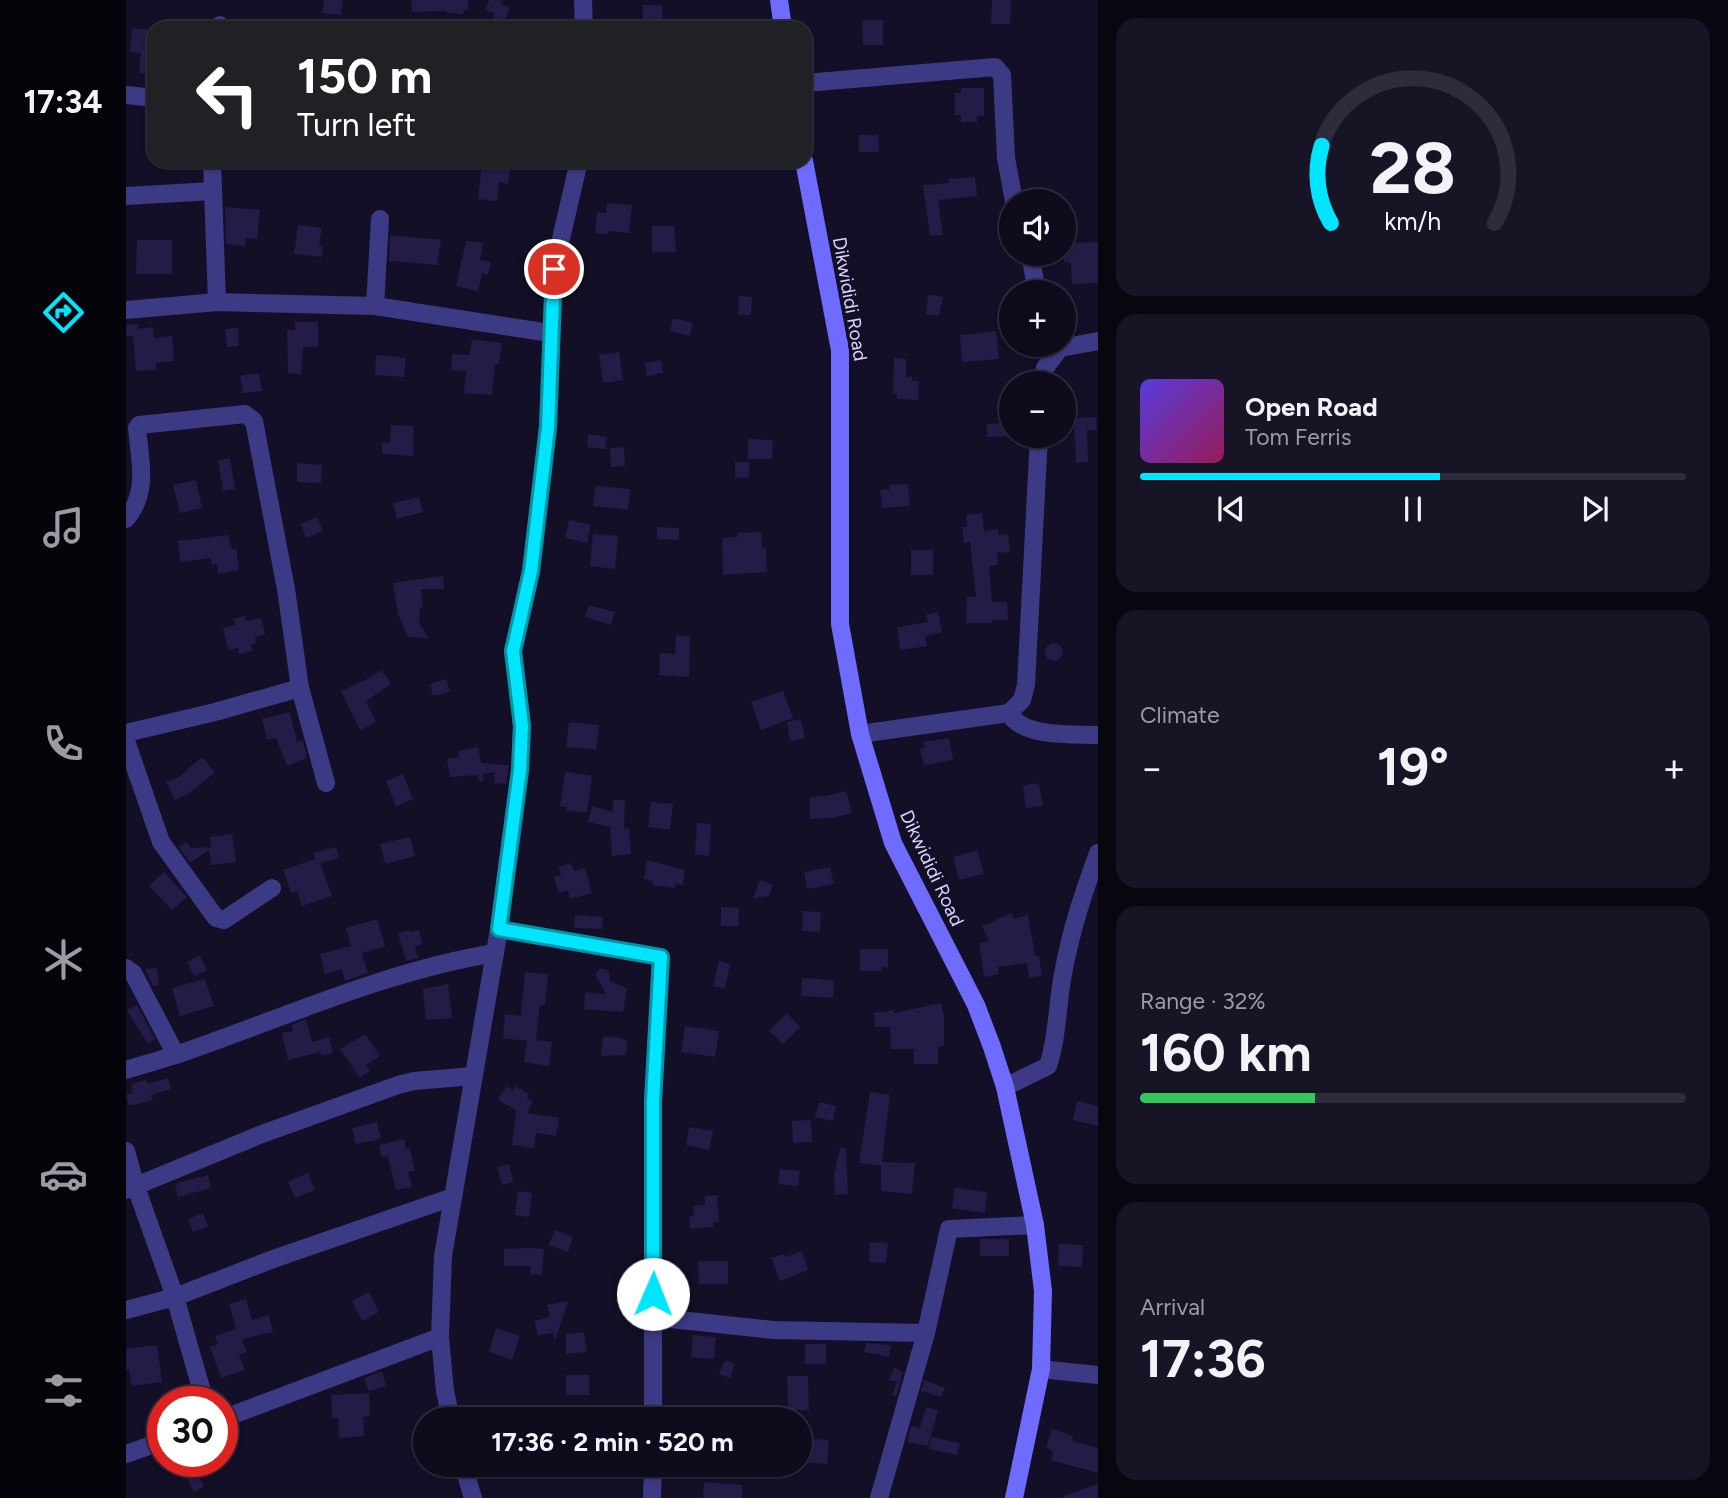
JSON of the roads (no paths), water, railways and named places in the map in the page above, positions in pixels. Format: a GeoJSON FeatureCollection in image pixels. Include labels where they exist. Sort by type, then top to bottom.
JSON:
{"type":"FeatureCollection","features":[{"type":"Feature","properties":{"kind":"street"},"geometry":{"type":"LineString","coordinates":[[583,0],[584,21]]}},
{"type":"Feature","properties":{"kind":"street"},"geometry":{"type":"LineString","coordinates":[[779,0],[782,21]]}},
{"type":"Feature","properties":{"kind":"street"},"geometry":{"type":"LineString","coordinates":[[812,82],[995,67],[1000,70],[1006,158],[1012,189]]}},
{"type":"Feature","properties":{"kind":"street"},"geometry":{"type":"LineString","coordinates":[[126,95],[147,96]]}},
{"type":"Feature","properties":{"kind":"street"},"geometry":{"type":"LineString","coordinates":[[212,168],[217,302]]}},
{"type":"Feature","properties":{"kind":"street"},"geometry":{"type":"LineString","coordinates":[[448,1407],[444,1391],[440,1337],[443,1256],[499,929],[520,770],[522,726],[513,651],[531,571],[548,427],[554,269],[577,168]]}},
{"type":"Feature","properties":{"kind":"street","name":"Dikwididi Road"},"geometry":{"type":"LineString","coordinates":[[805,168],[840,350],[840,624],[860,734],[893,843],[976,1005],[1005,1087],[1035,1226],[1043,1291],[1041,1369],[1014,1498]]}},
{"type":"Feature","properties":{"kind":"street"},"geometry":{"type":"LineString","coordinates":[[126,196],[213,191]]}},
{"type":"Feature","properties":{"kind":"street"},"geometry":{"type":"LineString","coordinates":[[375,306],[380,219]]}},
{"type":"Feature","properties":{"kind":"street"},"geometry":{"type":"LineString","coordinates":[[126,310],[217,302],[375,306],[550,333]]}},
{"type":"Feature","properties":{"kind":"street"},"geometry":{"type":"LineString","coordinates":[[1076,344],[1098,341]]}},
{"type":"Feature","properties":{"kind":"street"},"geometry":{"type":"LineString","coordinates":[[126,519],[137,506],[142,490],[137,428],[139,425],[244,414],[251,417],[254,421],[286,589],[300,688],[326,783]]}},
{"type":"Feature","properties":{"kind":"street"},"geometry":{"type":"LineString","coordinates":[[860,734],[1009,713],[1022,701],[1026,685],[1038,448]]}},
{"type":"Feature","properties":{"kind":"street"},"geometry":{"type":"LineString","coordinates":[[126,733],[300,688]]}},
{"type":"Feature","properties":{"kind":"street"},"geometry":{"type":"LineString","coordinates":[[1009,713],[1012,720],[1046,733],[1098,734]]}},
{"type":"Feature","properties":{"kind":"street"},"geometry":{"type":"LineString","coordinates":[[126,741],[161,842],[216,918],[224,920],[272,888]]}},
{"type":"Feature","properties":{"kind":"street"},"geometry":{"type":"LineString","coordinates":[[1005,1087],[1048,1066],[1073,921],[1098,853]]}},
{"type":"Feature","properties":{"kind":"street"},"geometry":{"type":"LineString","coordinates":[[499,929],[661,957],[653,1101],[653,1407]]}},
{"type":"Feature","properties":{"kind":"street"},"geometry":{"type":"LineString","coordinates":[[126,1070],[405,974],[456,959],[495,953]]}},
{"type":"Feature","properties":{"kind":"street"},"geometry":{"type":"LineString","coordinates":[[126,968],[133,973],[176,1055]]}},
{"type":"Feature","properties":{"kind":"street"},"geometry":{"type":"LineString","coordinates":[[131,1188],[262,1134],[398,1085],[473,1076]]}},
{"type":"Feature","properties":{"kind":"street"},"geometry":{"type":"LineString","coordinates":[[126,1151],[131,1188],[176,1297],[201,1386]]}},
{"type":"Feature","properties":{"kind":"street"},"geometry":{"type":"LineString","coordinates":[[126,1310],[176,1297],[288,1254],[453,1197]]}},
{"type":"Feature","properties":{"kind":"street"},"geometry":{"type":"LineString","coordinates":[[879,1498],[926,1333],[949,1229],[1035,1226]]}},
{"type":"Feature","properties":{"kind":"street"},"geometry":{"type":"LineString","coordinates":[[652,1317],[773,1330],[926,1333]]}},
{"type":"Feature","properties":{"kind":"street"},"geometry":{"type":"LineString","coordinates":[[238,1413],[440,1337]]}},
{"type":"Feature","properties":{"kind":"street"},"geometry":{"type":"LineString","coordinates":[[1041,1369],[1098,1375]]}},
{"type":"Feature","properties":{"kind":"street"},"geometry":{"type":"LineString","coordinates":[[126,1454],[147,1447]]}},
{"type":"Feature","properties":{"kind":"street"},"geometry":{"type":"LineString","coordinates":[[467,1477],[473,1498]]}},
{"type":"Feature","properties":{"kind":"street"},"geometry":{"type":"LineString","coordinates":[[652,1498],[653,1477]]}}]}
